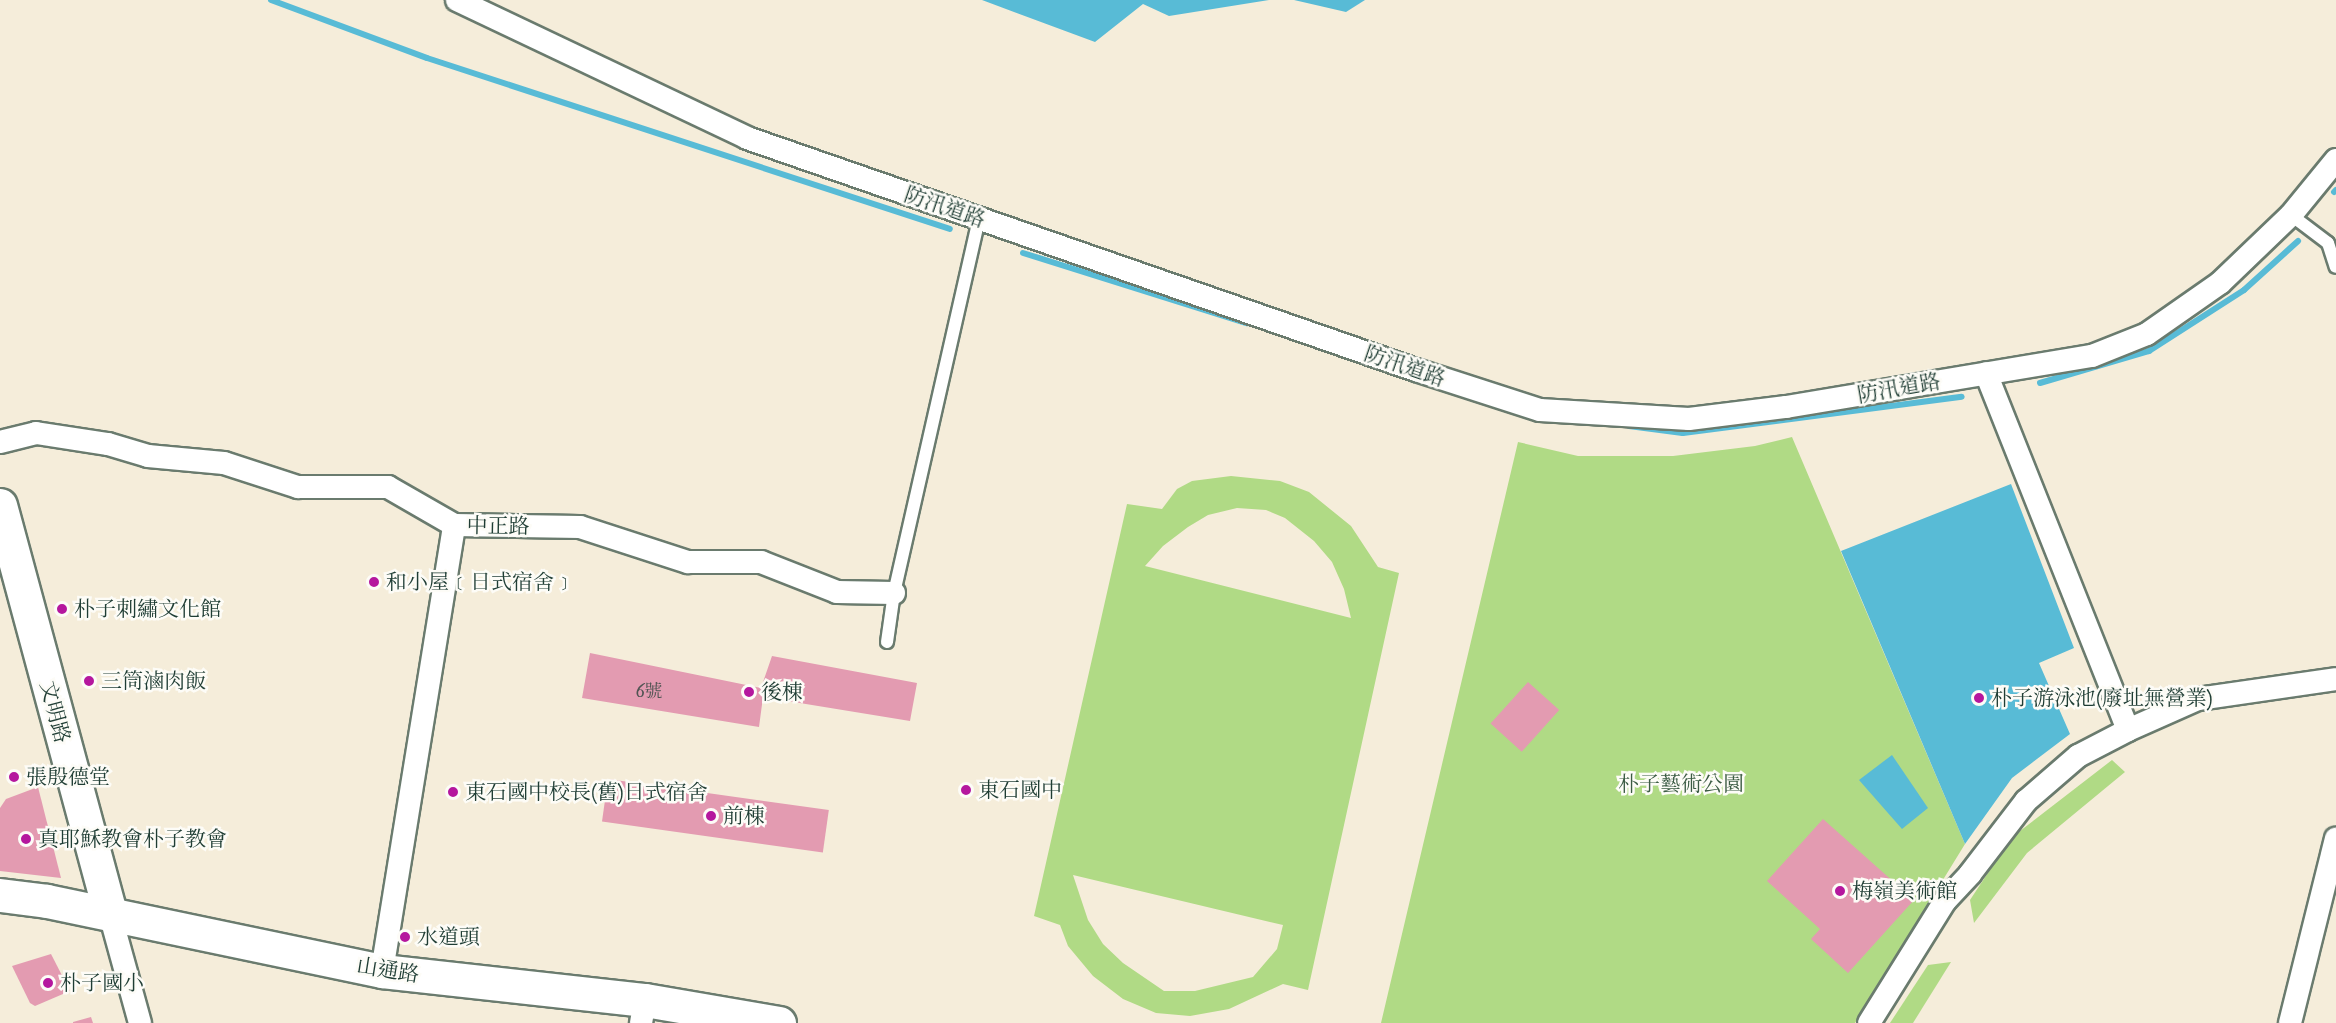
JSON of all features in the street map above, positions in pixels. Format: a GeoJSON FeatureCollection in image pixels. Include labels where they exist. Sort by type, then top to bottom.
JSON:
{"type":"FeatureCollection","features":[{"type":"Feature","properties":{"kind":"main road","name":"文明路"},"geometry":{"type":"LineString","coordinates":[[0,506],[110,914]]}},
{"type":"Feature","properties":{"kind":"main road","name":"山通路"},"geometry":{"type":"LineString","coordinates":[[0,895],[47,901],[382,971],[643,1011],[780,1023]]}},
{"type":"Feature","properties":{"kind":"street","name":"防汛道路"},"geometry":{"type":"LineString","coordinates":[[457,0],[747,138],[1416,370],[1540,410],[1689,419],[1786,407],[2092,356],[2147,334],[2220,283],[2291,215],[2336,160]]}},
{"type":"Feature","properties":{"kind":"street"},"geometry":{"type":"LineString","coordinates":[[1986,373],[2128,730]]}},
{"type":"Feature","properties":{"kind":"street","name":"中正路"},"geometry":{"type":"LineString","coordinates":[[0,442],[36,433],[108,444],[148,456],[224,464],[297,487],[388,487],[454,525],[580,527],[688,562],[760,562],[837,592],[894,593]]}},
{"type":"Feature","properties":{"kind":"street"},"geometry":{"type":"LineString","coordinates":[[382,971],[454,525]]}},
{"type":"Feature","properties":{"kind":"street"},"geometry":{"type":"LineString","coordinates":[[1869,1023],[1945,901],[1970,874],[2026,801],[2079,756],[2128,730],[2198,699],[2336,679]]}},
{"type":"Feature","properties":{"kind":"street"},"geometry":{"type":"LineString","coordinates":[[2290,1023],[2336,839]]}},
{"type":"Feature","properties":{"kind":"street","name":"文明路"},"geometry":{"type":"LineString","coordinates":[[110,914],[140,1023]]}},
{"type":"Feature","properties":{"kind":"lane"},"geometry":{"type":"LineString","coordinates":[[2291,215],[2328,243],[2336,267]]}},
{"type":"Feature","properties":{"kind":"lane"},"geometry":{"type":"LineString","coordinates":[[887,642],[894,593],[979,219]]}},
{"type":"Feature","properties":{"kind":"green space","name":"朴子藝術公園"},"geometry":{"type":"Polygon","coordinates":[[[1792,437],[1965,844],[1855,1023],[1381,1023],[1518,442],[1578,456],[1673,456],[1755,446],[1792,437]]]}},
{"type":"Feature","properties":{"kind":"green space"},"geometry":{"type":"Polygon","coordinates":[[[1231,476],[1280,481],[1309,492],[1351,526],[1378,567],[1399,573],[1308,990],[1283,984],[1229,1009],[1190,1016],[1156,1013],[1123,999],[1093,976],[1068,946],[1060,925],[1034,916],[1127,504],[1162,509],[1177,489],[1192,481],[1231,476]],[[1237,508],[1208,515],[1188,527],[1163,546],[1145,566],[1351,618],[1344,589],[1332,562],[1314,541],[1285,518],[1266,510],[1237,508]],[[1073,875],[1088,920],[1103,944],[1123,963],[1164,991],[1195,991],[1253,977],[1277,949],[1283,925],[1073,875]]]}},
{"type":"Feature","properties":{"kind":"green space"},"geometry":{"type":"Polygon","coordinates":[[[2112,760],[2125,772],[2027,853],[1974,923],[1970,900],[2011,838],[2112,760]]]}},
{"type":"Feature","properties":{"kind":"green space"},"geometry":{"type":"Polygon","coordinates":[[[1951,962],[1913,1023],[1890,1023],[1928,965],[1951,962]]]}},
{"type":"Feature","properties":{"kind":"water"},"geometry":{"type":"Polygon","coordinates":[[[982,0],[1269,0],[1169,16],[1143,4],[1095,42],[982,0]]]}},
{"type":"Feature","properties":{"kind":"water"},"geometry":{"type":"Polygon","coordinates":[[[1294,0],[1365,0],[1346,12],[1294,0]]]}},
{"type":"Feature","properties":{"kind":"water","name":"朴子游泳池(廢址無營業)"},"geometry":{"type":"Polygon","coordinates":[[[2011,484],[2074,648],[2039,663],[2070,734],[2012,778],[1965,844],[1841,551],[2011,484]]]}},
{"type":"Feature","properties":{"kind":"water"},"geometry":{"type":"Polygon","coordinates":[[[1892,755],[1928,808],[1902,829],[1859,780],[1892,755]]]}},
{"type":"Feature","properties":{"kind":"building","name":"後棟"},"geometry":{"type":"Polygon","coordinates":[[[590,653],[761,688],[772,656],[917,683],[910,721],[763,697],[759,727],[582,698],[590,653]]]}},
{"type":"Feature","properties":{"kind":"building"},"geometry":{"type":"Polygon","coordinates":[[[1528,682],[1559,710],[1522,752],[1491,724],[1528,682]]]}},
{"type":"Feature","properties":{"kind":"building","name":"前棟"},"geometry":{"type":"Polygon","coordinates":[[[608,779],[829,810],[823,853],[602,822],[608,779]]]}},
{"type":"Feature","properties":{"kind":"building","name":"真耶穌教會朴子教會"},"geometry":{"type":"Polygon","coordinates":[[[38,787],[61,878],[0,871],[0,808],[6,799],[38,787]]]}},
{"type":"Feature","properties":{"kind":"building","name":"梅嶺美術館"},"geometry":{"type":"Polygon","coordinates":[[[1823,819],[1914,900],[1848,973],[1811,939],[1820,929],[1767,881],[1823,819]]]}},
{"type":"Feature","properties":{"kind":"building"},"geometry":{"type":"Polygon","coordinates":[[[51,954],[70,991],[35,1006],[30,1003],[12,966],[51,954]]]}},
{"type":"Feature","properties":{"kind":"building"},"geometry":{"type":"Polygon","coordinates":[[[91,1017],[93,1023],[73,1023],[73,1022],[91,1017]]]}},
{"type":"Feature","properties":{"kind":"waterway"},"geometry":{"type":"LineString","coordinates":[[271,0],[427,58],[950,229]]}},
{"type":"Feature","properties":{"kind":"waterway"},"geometry":{"type":"LineString","coordinates":[[2040,383],[2149,351],[2244,290],[2298,241]]}},
{"type":"Feature","properties":{"kind":"waterway"},"geometry":{"type":"LineString","coordinates":[[1023,253],[1247,323]]}},
{"type":"Feature","properties":{"kind":"waterway"},"geometry":{"type":"LineString","coordinates":[[1629,426],[1683,433],[1962,397]]}},
{"type":"Feature","properties":{"kind":"place","name":"和小屋﹝日式宿舍﹞"},"geometry":{"type":"Point","coordinates":[374,582]}},
{"type":"Feature","properties":{"kind":"place","name":"朴子刺繡文化館"},"geometry":{"type":"Point","coordinates":[62,609]}},
{"type":"Feature","properties":{"kind":"place","name":"三筒滷肉飯"},"geometry":{"type":"Point","coordinates":[89,681]}},
{"type":"Feature","properties":{"kind":"place","name":"後棟"},"geometry":{"type":"Point","coordinates":[749,692]}},
{"type":"Feature","properties":{"kind":"place","name":"朴子游泳池(廢址無營業)"},"geometry":{"type":"Point","coordinates":[1979,698]}},
{"type":"Feature","properties":{"kind":"place","name":"張殷德堂"},"geometry":{"type":"Point","coordinates":[14,777]}},
{"type":"Feature","properties":{"kind":"place","name":"東石國中"},"geometry":{"type":"Point","coordinates":[966,790]}},
{"type":"Feature","properties":{"kind":"place","name":"東石國中校長(舊)日式宿舍"},"geometry":{"type":"Point","coordinates":[453,792]}},
{"type":"Feature","properties":{"kind":"place","name":"前棟"},"geometry":{"type":"Point","coordinates":[711,816]}},
{"type":"Feature","properties":{"kind":"place","name":"真耶穌教會朴子教會"},"geometry":{"type":"Point","coordinates":[26,839]}},
{"type":"Feature","properties":{"kind":"place","name":"梅嶺美術館"},"geometry":{"type":"Point","coordinates":[1840,891]}},
{"type":"Feature","properties":{"kind":"place","name":"水道頭"},"geometry":{"type":"Point","coordinates":[405,937]}},
{"type":"Feature","properties":{"kind":"place","name":"朴子國小"},"geometry":{"type":"Point","coordinates":[48,983]}}]}
